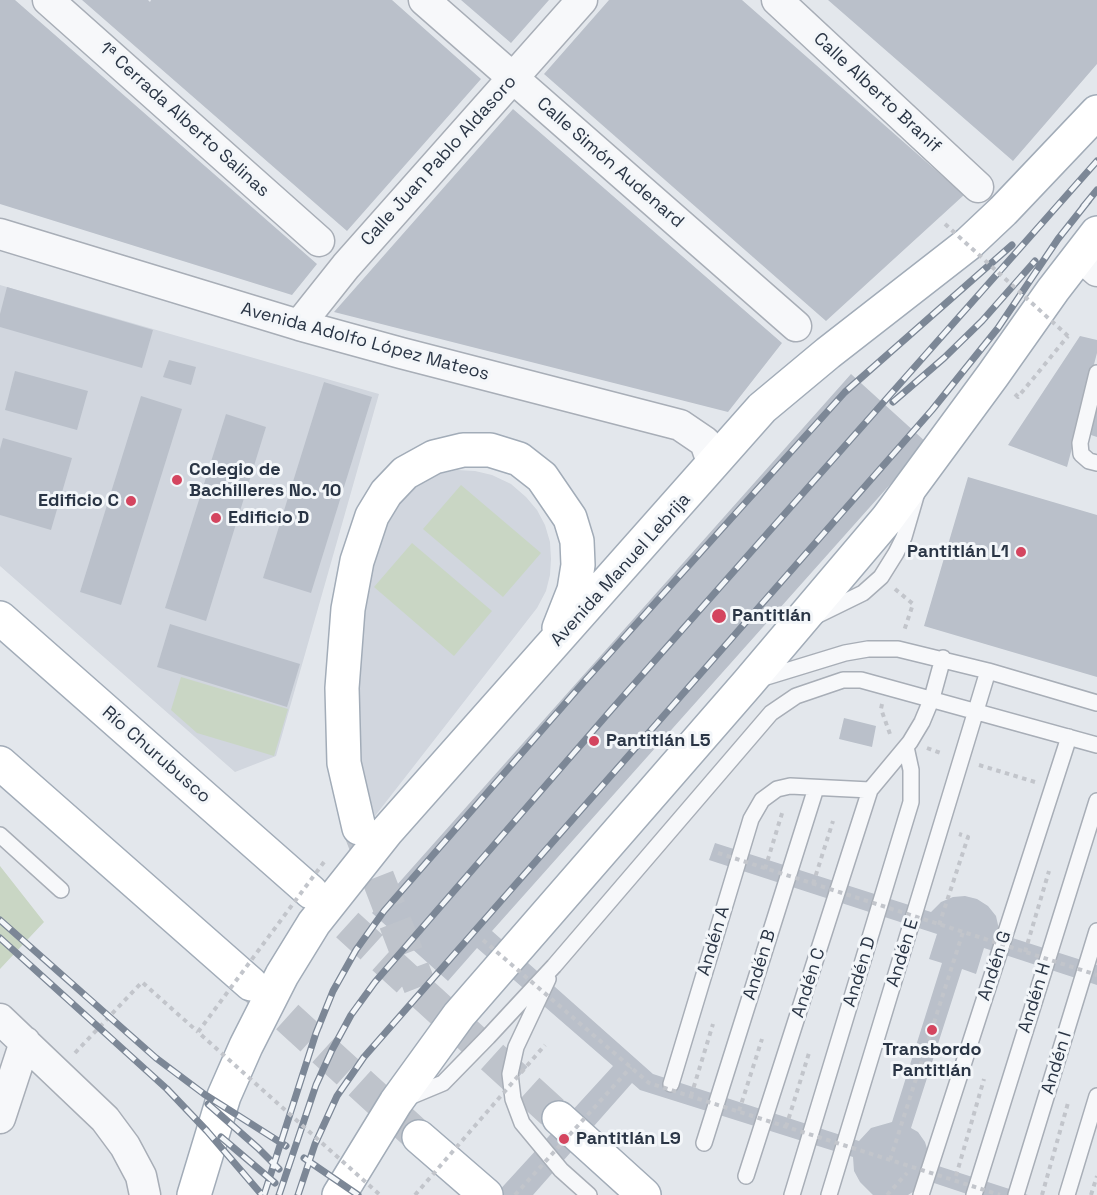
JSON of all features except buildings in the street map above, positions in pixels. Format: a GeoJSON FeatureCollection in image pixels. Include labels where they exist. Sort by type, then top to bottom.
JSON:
{"type":"FeatureCollection","features":[{"type":"Feature","properties":{"kind":"main road","name":"Avenida Manuel Lebrija"},"geometry":{"type":"LineString","coordinates":[[194,1195],[224,1096],[282,975],[314,923],[387,831],[714,465],[762,408],[828,353],[968,244],[1004,212],[1097,112]]}},
{"type":"Feature","properties":{"kind":"main road"},"geometry":{"type":"LineString","coordinates":[[339,1195],[396,1102],[459,1015],[748,683],[887,519],[1091,253]]}},
{"type":"Feature","properties":{"kind":"main road"},"geometry":{"type":"LineString","coordinates":[[359,828],[344,763],[342,688],[348,609],[357,561],[372,516],[386,493],[405,473],[434,457],[463,450],[490,450],[519,459],[542,477],[570,518],[577,541],[578,565],[574,590],[551,648]]}},
{"type":"Feature","properties":{"kind":"main road","name":"Río Churubusco"},"geometry":{"type":"LineString","coordinates":[[0,618],[311,892]]}},
{"type":"Feature","properties":{"kind":"main road"},"geometry":{"type":"LineString","coordinates":[[0,762],[251,984]]}},
{"type":"Feature","properties":{"kind":"main road"},"geometry":{"type":"LineString","coordinates":[[559,1118],[644,1195]]}},
{"type":"Feature","properties":{"kind":"main road"},"geometry":{"type":"LineString","coordinates":[[419,1137],[486,1195]]}},
{"type":"Feature","properties":{"kind":"street","name":"1ª Cerrada Alberto Salinas"},"geometry":{"type":"LineString","coordinates":[[48,0],[319,241]]}},
{"type":"Feature","properties":{"kind":"street","name":"Calle Simón Audenard"},"geometry":{"type":"LineString","coordinates":[[424,0],[796,326]]}},
{"type":"Feature","properties":{"kind":"street","name":"Calle Juan Pablo Aldasoro"},"geometry":{"type":"LineString","coordinates":[[298,325],[346,266],[582,0]]}},
{"type":"Feature","properties":{"kind":"street","name":"Calle Alberto Branif"},"geometry":{"type":"LineString","coordinates":[[777,0],[978,187]]}},
{"type":"Feature","properties":{"kind":"street","name":"Avenida Adolfo López Mateos"},"geometry":{"type":"LineString","coordinates":[[0,234],[401,354],[680,425],[705,442],[714,465]]}},
{"type":"Feature","properties":{"kind":"street"},"geometry":{"type":"LineString","coordinates":[[0,1019],[105,1119],[125,1146],[141,1176],[145,1195]]}},
{"type":"Feature","properties":{"kind":"street"},"geometry":{"type":"LineString","coordinates":[[0,1118],[25,1042]]}},
{"type":"Feature","properties":{"kind":"lane"},"geometry":{"type":"LineString","coordinates":[[1097,373],[1080,443],[1081,454],[1089,461],[1097,463]]}},
{"type":"Feature","properties":{"kind":"lane"},"geometry":{"type":"LineString","coordinates":[[748,683],[803,664],[845,653],[868,649],[898,649],[988,670],[1097,703]]}},
{"type":"Feature","properties":{"kind":"lane"},"geometry":{"type":"LineString","coordinates":[[816,788],[870,790],[906,747],[922,722],[932,698],[943,658]]}},
{"type":"Feature","properties":{"kind":"lane","name":"Andén E"},"geometry":{"type":"LineString","coordinates":[[829,1195],[988,670]]}},
{"type":"Feature","properties":{"kind":"lane"},"geometry":{"type":"LineString","coordinates":[[396,1102],[443,1083],[554,966],[771,713],[796,696],[843,680],[861,680],[1097,745]]}},
{"type":"Feature","properties":{"kind":"lane","name":"Andén G"},"geometry":{"type":"LineString","coordinates":[[921,1195],[1069,737]]}},
{"type":"Feature","properties":{"kind":"lane","name":"Andén D"},"geometry":{"type":"LineString","coordinates":[[792,1195],[911,802],[911,770],[906,747]]}},
{"type":"Feature","properties":{"kind":"lane","name":"Andén A"},"geometry":{"type":"LineString","coordinates":[[671,1084],[751,819],[762,800],[777,789],[790,786],[816,788]]}},
{"type":"Feature","properties":{"kind":"lane","name":"Andén B"},"geometry":{"type":"LineString","coordinates":[[704,1143],[816,788]]}},
{"type":"Feature","properties":{"kind":"lane","name":"Andén C"},"geometry":{"type":"LineString","coordinates":[[746,1176],[870,790]]}},
{"type":"Feature","properties":{"kind":"lane","name":"Andén H"},"geometry":{"type":"LineString","coordinates":[[974,1195],[1097,801]]}},
{"type":"Feature","properties":{"kind":"lane"},"geometry":{"type":"LineString","coordinates":[[0,835],[61,890]]}},
{"type":"Feature","properties":{"kind":"lane","name":"Andén I"},"geometry":{"type":"LineString","coordinates":[[1016,1195],[1097,931]]}},
{"type":"Feature","properties":{"kind":"lane"},"geometry":{"type":"LineString","coordinates":[[554,966],[516,1047],[510,1074],[513,1099],[522,1123],[561,1170],[589,1195]]}},
{"type":"Feature","properties":{"kind":"lane"},"geometry":{"type":"LineString","coordinates":[[1067,1195],[1097,1096]]}},
{"type":"Feature","properties":{"kind":"path"},"geometry":{"type":"LineString","coordinates":[[945,224],[1068,336],[1018,397]]}},
{"type":"Feature","properties":{"kind":"path"},"geometry":{"type":"LineString","coordinates":[[765,869],[784,806],[858,828]]}},
{"type":"Feature","properties":{"kind":"path"},"geometry":{"type":"LineString","coordinates":[[813,884],[833,821]]}},
{"type":"Feature","properties":{"kind":"path"},"geometry":{"type":"LineString","coordinates":[[939,925],[968,837]]}},
{"type":"Feature","properties":{"kind":"path"},"geometry":{"type":"LineString","coordinates":[[718,854],[1097,975]]}},
{"type":"Feature","properties":{"kind":"path"},"geometry":{"type":"LineString","coordinates":[[198,1032],[324,862]]}},
{"type":"Feature","properties":{"kind":"path"},"geometry":{"type":"LineString","coordinates":[[1025,952],[1049,870]]}},
{"type":"Feature","properties":{"kind":"path"},"geometry":{"type":"LineString","coordinates":[[890,1160],[963,932]]}},
{"type":"Feature","properties":{"kind":"path"},"geometry":{"type":"LineString","coordinates":[[483,940],[650,1083],[1000,1195]]}},
{"type":"Feature","properties":{"kind":"path"},"geometry":{"type":"LineString","coordinates":[[56,1072],[141,982],[380,1195]]}},
{"type":"Feature","properties":{"kind":"path"},"geometry":{"type":"LineString","coordinates":[[691,1096],[713,1024]]}},
{"type":"Feature","properties":{"kind":"path"},"geometry":{"type":"LineString","coordinates":[[739,1112],[762,1039]]}},
{"type":"Feature","properties":{"kind":"path"},"geometry":{"type":"LineString","coordinates":[[415,1195],[545,1045]]}},
{"type":"Feature","properties":{"kind":"path"},"geometry":{"type":"LineString","coordinates":[[786,1126],[809,1053]]}},
{"type":"Feature","properties":{"kind":"path"},"geometry":{"type":"LineString","coordinates":[[514,1195],[631,1067]]}},
{"type":"Feature","properties":{"kind":"path"},"geometry":{"type":"LineString","coordinates":[[955,1181],[984,1079]]}},
{"type":"Feature","properties":{"kind":"path"},"geometry":{"type":"LineString","coordinates":[[1042,1195],[1068,1103]]}},
{"type":"Feature","properties":{"kind":"path"},"geometry":{"type":"LineString","coordinates":[[887,1195],[912,1167]]}},
{"type":"Feature","properties":{"kind":"path"},"geometry":{"type":"LineString","coordinates":[[1091,1195],[1097,1176]]}},
{"type":"Feature","properties":{"kind":"shaded area","name":"Colegio de Bachilleres No. 10"},"geometry":{"type":"Polygon","coordinates":[[[0,285],[379,394],[276,756],[235,772],[0,566],[0,285]]]}},
{"type":"Feature","properties":{"kind":"shaded area","name":"Colegio de Bachilleres No. 10"},"geometry":{"type":"Polygon","coordinates":[[[457,470],[492,475],[511,484],[526,497],[537,510],[545,525],[550,542],[550,575],[546,591],[537,608],[375,816],[357,757],[355,649],[368,554],[407,489],[430,476],[457,470]]]}},
{"type":"Feature","properties":{"kind":"green space"},"geometry":{"type":"Polygon","coordinates":[[[461,485],[541,553],[503,597],[423,529],[461,485]]]}},
{"type":"Feature","properties":{"kind":"green space"},"geometry":{"type":"Polygon","coordinates":[[[412,543],[492,611],[454,656],[374,587],[412,543]]]}},
{"type":"Feature","properties":{"kind":"green space"},"geometry":{"type":"Polygon","coordinates":[[[181,677],[288,709],[274,756],[197,733],[171,710],[181,677]]]}},
{"type":"Feature","properties":{"kind":"green space"},"geometry":{"type":"Polygon","coordinates":[[[0,866],[44,922],[0,969],[0,866]]]}},
{"type":"Feature","properties":{"kind":"tunnel"},"geometry":{"type":"LineString","coordinates":[[360,831],[420,987]]}},
{"type":"Feature","properties":{"kind":"tunnel"},"geometry":{"type":"LineString","coordinates":[[311,892],[559,1118]]}},
{"type":"Feature","properties":{"kind":"tunnel"},"geometry":{"type":"LineString","coordinates":[[251,984],[419,1137]]}},
{"type":"Feature","properties":{"kind":"railway"},"geometry":{"type":"LineString","coordinates":[[279,1195],[316,1085],[351,1015],[375,982],[612,709],[1097,161]]}},
{"type":"Feature","properties":{"kind":"railway"},"geometry":{"type":"LineString","coordinates":[[1083,207],[1097,190]]}},
{"type":"Feature","properties":{"kind":"railway"},"geometry":{"type":"LineString","coordinates":[[298,1195],[315,1144],[337,1096],[364,1057],[932,410],[998,328],[1058,239],[1089,200]]}},
{"type":"Feature","properties":{"kind":"railway"},"geometry":{"type":"LineString","coordinates":[[264,1195],[316,1033],[333,991],[356,950],[384,911],[583,683],[845,392],[1012,245]]}},
{"type":"Feature","properties":{"kind":"railway"},"geometry":{"type":"LineString","coordinates":[[893,402],[982,321],[1035,261]]}},
{"type":"Feature","properties":{"kind":"railway"},"geometry":{"type":"LineString","coordinates":[[0,920],[156,1058],[204,1094],[286,1146]]}},
{"type":"Feature","properties":{"kind":"railway"},"geometry":{"type":"LineString","coordinates":[[0,938],[167,1089],[262,1195]]}},
{"type":"Feature","properties":{"kind":"railway"},"geometry":{"type":"LineString","coordinates":[[208,1104],[279,1169]]}},
{"type":"Feature","properties":{"kind":"railway"},"geometry":{"type":"LineString","coordinates":[[221,1137],[275,1183]]}},
{"type":"Feature","properties":{"kind":"railway"},"geometry":{"type":"LineString","coordinates":[[304,1158],[358,1195]]}},
{"type":"Feature","properties":{"kind":"place","name":"Colegio de Bachilleres No. 10"},"geometry":{"type":"Point","coordinates":[177,480]}},
{"type":"Feature","properties":{"kind":"place","name":"Edificio C"},"geometry":{"type":"Point","coordinates":[131,501]}},
{"type":"Feature","properties":{"kind":"place","name":"Edificio D"},"geometry":{"type":"Point","coordinates":[216,518]}},
{"type":"Feature","properties":{"kind":"place","name":"Pantitlán L1"},"geometry":{"type":"Point","coordinates":[1021,552]}},
{"type":"Feature","properties":{"kind":"place","name":"Pantitlán"},"geometry":{"type":"Point","coordinates":[719,616]}},
{"type":"Feature","properties":{"kind":"place","name":"Pantitlán L5"},"geometry":{"type":"Point","coordinates":[594,741]}},
{"type":"Feature","properties":{"kind":"place","name":"Transbordo Pantitlán"},"geometry":{"type":"Point","coordinates":[932,1030]}},
{"type":"Feature","properties":{"kind":"place","name":"Pantitlán L9"},"geometry":{"type":"Point","coordinates":[564,1139]}}]}
